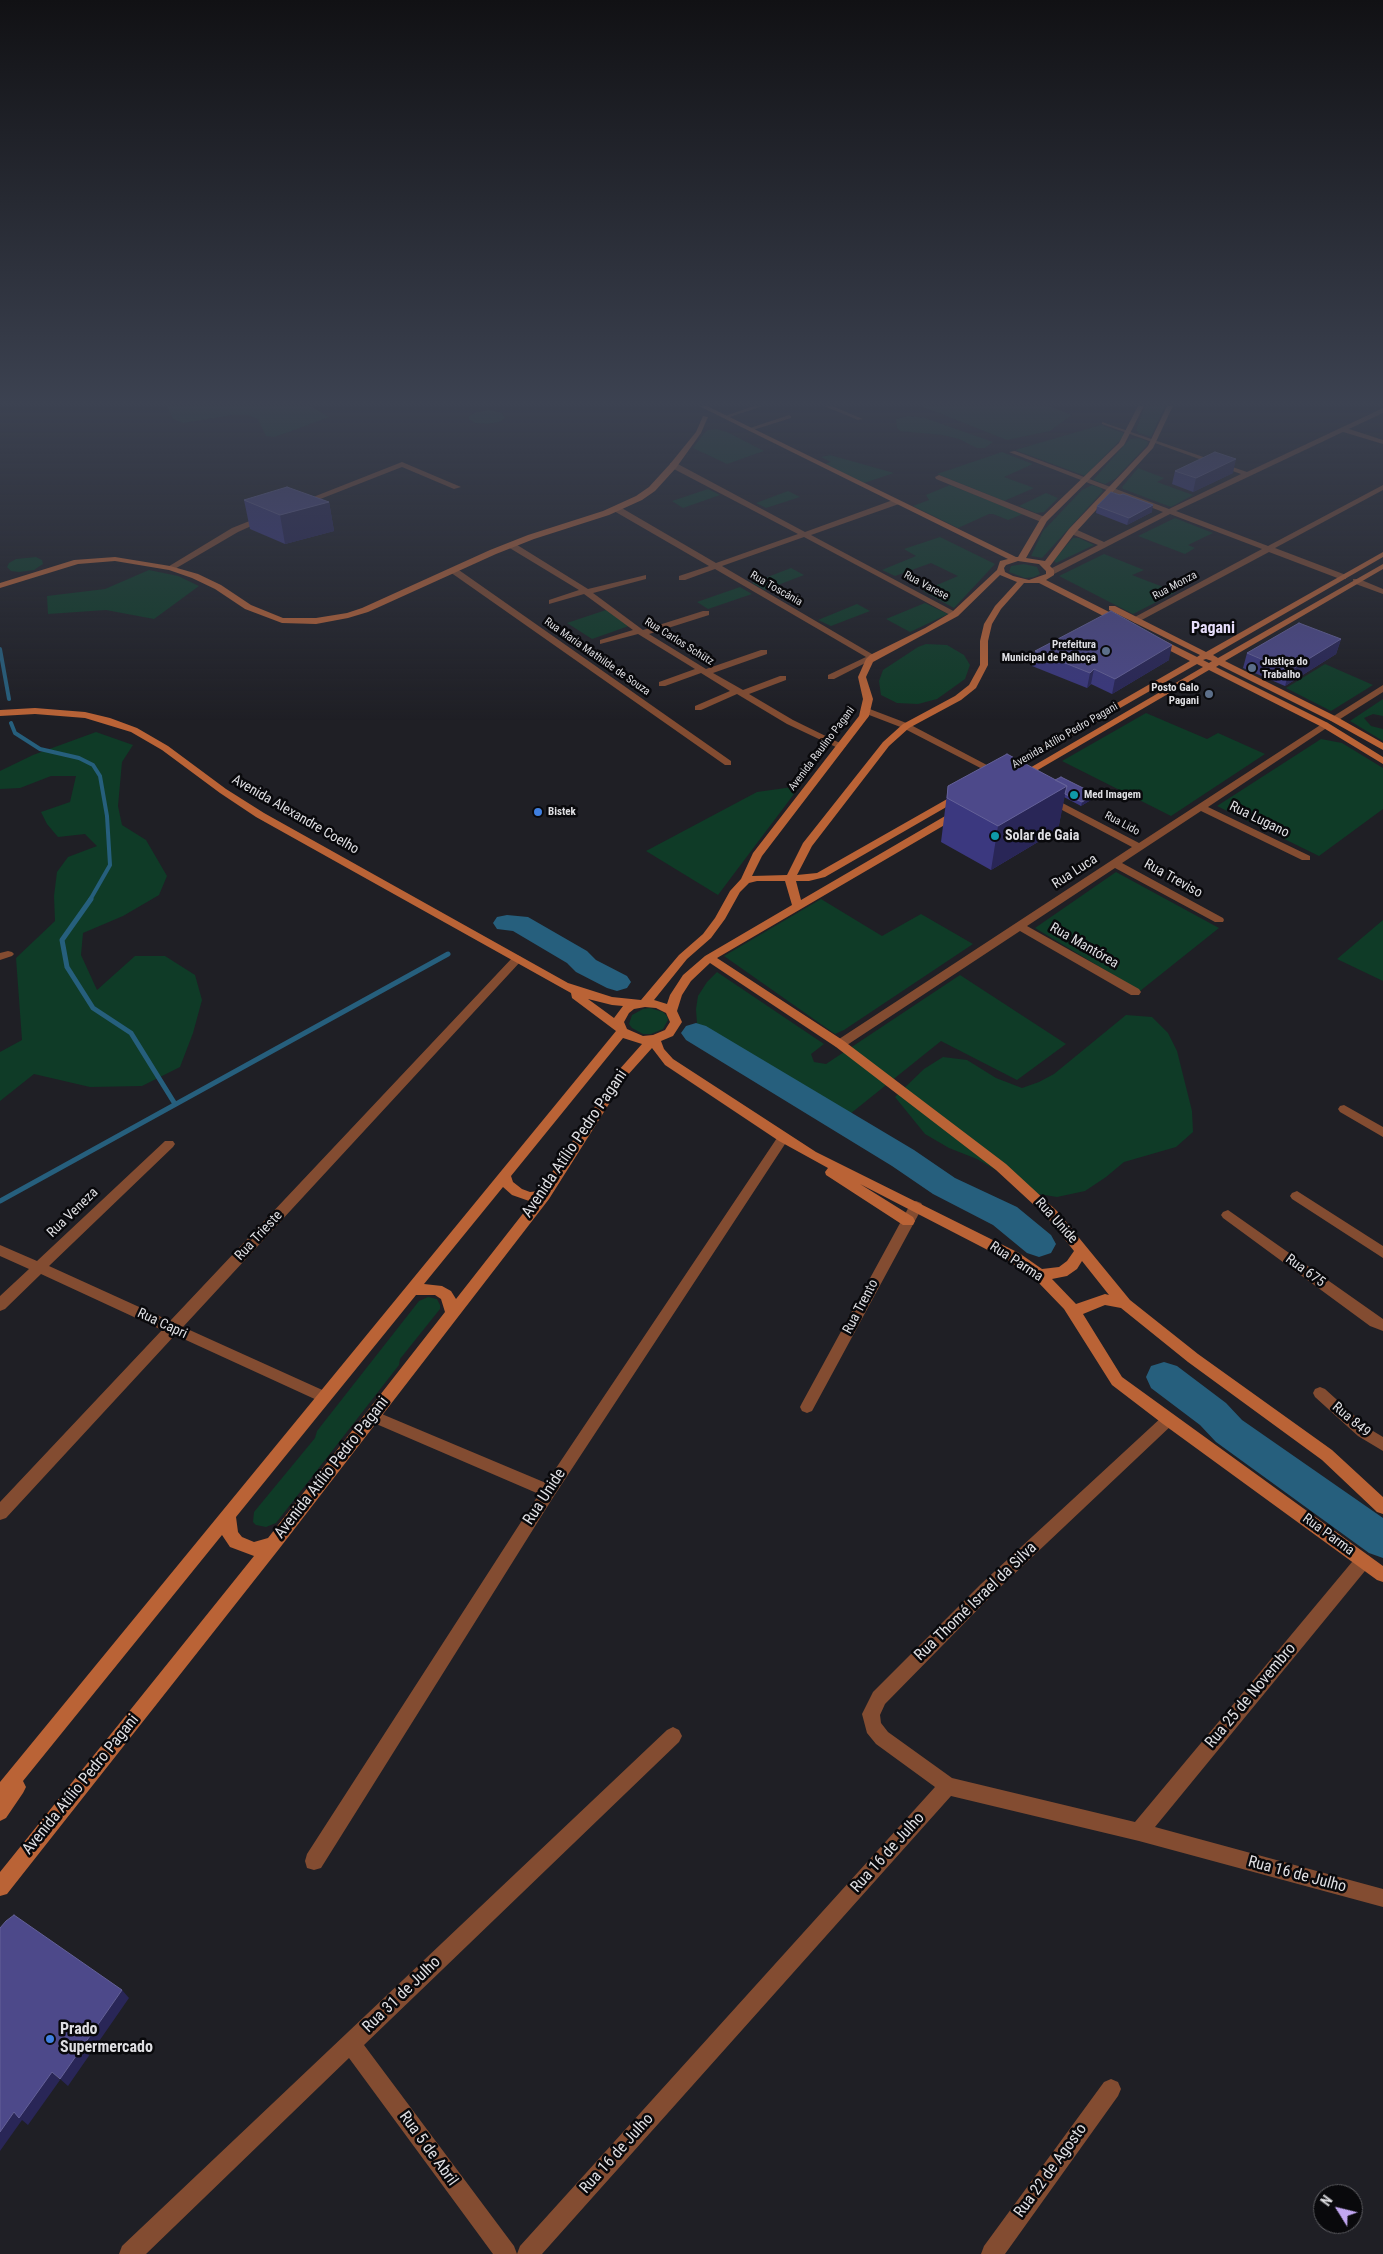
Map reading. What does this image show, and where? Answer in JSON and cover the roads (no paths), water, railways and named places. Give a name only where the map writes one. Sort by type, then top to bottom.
[{"type":"main road","points":[[0,586],[57,567],[98,559],[131,560],[170,568],[208,582],[258,613],[282,620],[299,622],[332,619],[357,612],[511,545],[611,511]]},
{"type":"main road","points":[[906,511],[1017,559],[1036,560],[1046,565]]},
{"type":"main road","points":[[873,656],[928,630],[955,614],[1001,567],[1017,559],[1044,520],[1053,511]]},
{"type":"main road","points":[[1046,576],[1046,565],[1072,531],[1091,511]]},
{"type":"main road","name":"Avenida Atílio Pedro Pagani","points":[[995,776],[1383,554]]},
{"type":"main road","points":[[994,559],[1010,578],[1022,581],[1046,576],[1219,661],[1330,722],[1383,761]]},
{"type":"main road","name":"Avenida Atílio Pedro Pagani","points":[[1017,783],[1219,661],[1383,566]]},
{"type":"main road","points":[[1046,576],[1209,667],[1383,747]]},
{"type":"main road","points":[[798,905],[790,879],[807,845],[879,752],[906,726],[958,698],[972,686],[984,665],[984,641],[988,624],[998,608],[1022,581]]},
{"type":"main road","name":"Avenida Raulino Pagani","points":[[746,880],[757,855],[867,711],[868,699],[862,677],[866,666],[873,656]]},
{"type":"main road","name":"Avenida Alexandre Coelho","points":[[0,713],[35,711],[85,715],[107,720],[134,730],[165,748],[223,791],[260,815],[564,986],[621,1029]]},
{"type":"main road","points":[[642,1003],[659,1004],[671,1011],[676,1022],[672,1030],[664,1036],[653,1040],[634,1038],[621,1029],[620,1016],[624,1011],[642,1003],[677,962],[707,936],[720,920],[735,891],[746,880],[757,878],[790,879],[821,875],[965,793]]},
{"type":"main road","points":[[671,1011],[676,995],[687,978],[709,958],[962,810]]},
{"type":"main road","name":"Rua Unide","points":[[709,958],[840,1044],[1001,1167],[1052,1214],[1125,1304],[1193,1358],[1327,1455],[1383,1507]]},
{"type":"main road","name":"Avenida Alexandre Coelho","points":[[564,986],[612,1001],[642,1003]]},
{"type":"main road","name":"Avenida Atílio Pedro Pagani","points":[[0,1796],[621,1029]]},
{"type":"main road","name":"Avenida Atílio Pedro Pagani","points":[[0,1887],[273,1544],[544,1196],[622,1074],[653,1040]]},
{"type":"main road","name":"Rua Parma","points":[[653,1040],[658,1050],[670,1062],[812,1156],[916,1206],[1014,1257],[1040,1275],[1076,1315],[1117,1381],[1383,1576]]},
{"type":"main road","points":[[812,1156],[836,1175],[908,1221]]},
{"type":"main road","points":[[504,1175],[508,1185],[517,1192],[529,1197],[544,1196]]},
{"type":"main road","points":[[1040,1275],[1062,1272],[1072,1265],[1082,1251]]},
{"type":"main road","points":[[412,1289],[437,1290],[446,1295],[451,1303],[452,1312]]},
{"type":"main road","points":[[1076,1315],[1077,1311],[1083,1306],[1105,1299],[1125,1304]]},
{"type":"main road","points":[[228,1515],[230,1534],[236,1542],[254,1549],[273,1544]]},
{"type":"main road","points":[[0,1812],[20,1782],[26,1764]]},
{"type":"street","name":"Rua Toscânia","points":[[621,511],[873,656]]},
{"type":"street","name":"Rua Varese","points":[[761,511],[955,614]]},
{"type":"street","points":[[682,578],[870,511]]},
{"type":"street","points":[[1023,511],[1044,520]]},
{"type":"street","name":"Rua Monza","points":[[1136,620],[1337,511]]},
{"type":"street","points":[[1046,576],[1170,512],[1343,576]]},
{"type":"street","points":[[170,568],[235,530],[270,516]]},
{"type":"street","points":[[1072,531],[1106,545]]},
{"type":"street","name":"Rua Carlos Schütz","points":[[511,545],[587,592],[640,632],[704,671],[794,724],[841,746]]},
{"type":"street","name":"Rua Maria Mathilde de Souza","points":[[453,570],[728,763]]},
{"type":"street","points":[[552,602],[643,576]]},
{"type":"street","points":[[1356,582],[1383,592]]},
{"type":"street","points":[[603,642],[706,613]]},
{"type":"street","points":[[662,684],[764,652]]},
{"type":"street","points":[[831,677],[873,656]]},
{"type":"street","points":[[698,708],[783,678]]},
{"type":"street","name":"Rua Luca","points":[[840,1044],[1383,688]]},
{"type":"street","points":[[867,711],[906,726],[995,776]]},
{"type":"street","name":"Rua Lido","points":[[1037,793],[1139,847]]},
{"type":"street","name":"Rua Lugano","points":[[1201,807],[1306,858]]},
{"type":"street","name":"Rua Treviso","points":[[1114,863],[1219,920]]},
{"type":"street","name":"Rua Mantórea","points":[[1019,926],[1135,992]]},
{"type":"street","name":"Rua Trieste","points":[[0,1513],[517,959]]},
{"type":"street","points":[[1344,1109],[1383,1132]]},
{"type":"street","name":"Rua Unide","points":[[314,1861],[548,1491],[783,1138]]},
{"type":"street","name":"Rua Veneza","points":[[0,1305],[169,1144]]},
{"type":"street","points":[[1297,1196],[1383,1254]]},
{"type":"street","name":"Rua Trento","points":[[807,1407],[916,1206]]},
{"type":"street","name":"Rua 675","points":[[1228,1215],[1375,1322],[1383,1325]]},
{"type":"street","name":"Rua Capri","points":[[0,1250],[324,1397]]},
{"type":"street","name":"Rua 849","points":[[1320,1393],[1364,1432],[1383,1445]]},
{"type":"street","points":[[372,1416],[548,1491]]},
{"type":"street","name":"Rua Thomé Israel da Silva","points":[[948,1786],[882,1738],[873,1727],[871,1714],[879,1698],[987,1589],[1168,1420]]},
{"type":"street","name":"Rua 25 de Novembro","points":[[1139,1832],[1363,1560]]},
{"type":"street","name":"Rua 31 de Julho","points":[[130,2254],[673,1736]]},
{"type":"street","name":"Rua 16 de Julho","points":[[528,2254],[948,1786],[1139,1832],[1383,1898]]},
{"type":"street","name":"Rua 5 de Abril","points":[[350,2044],[506,2254]]},
{"type":"street","name":"Rua 22 de Agosto","points":[[992,2254],[1111,2089]]},
{"type":"waterway","points":[[0,649],[9,699]]},
{"type":"waterway","points":[[11,723],[15,733],[40,749],[79,758],[93,765],[100,776],[107,816],[110,865],[90,900]]},
{"type":"waterway","points":[[91,899],[62,940],[67,967],[93,1008],[131,1033],[175,1104]]},
{"type":"waterway","points":[[507,923],[518,923],[577,957],[586,966],[617,982]]},
{"type":"waterway","points":[[0,1201],[448,954]]},
{"type":"waterway","points":[[696,1033],[903,1158],[912,1166],[944,1186],[1005,1216],[1039,1244]]},
{"type":"waterway","points":[[1164,1377],[1213,1414],[1229,1431],[1383,1540]]},
{"type":"place","name":"Prefeitura Municipal de Palhoça","points":[[1106,651]]},
{"type":"place","name":"Justiça do Trabalho","points":[[1252,668]]},
{"type":"place","name":"Posto Galo Pagani","points":[[1209,694]]},
{"type":"place","name":"Med Imagem","points":[[1074,795]]},
{"type":"place","name":"Bistek","points":[[538,812]]},
{"type":"place","name":"Solar de Gaia","points":[[995,836]]},
{"type":"place","name":"Prado Supermercado","points":[[50,2039]]},
{"type":"district","name":"Pagani","points":[[1213,629]]}]
